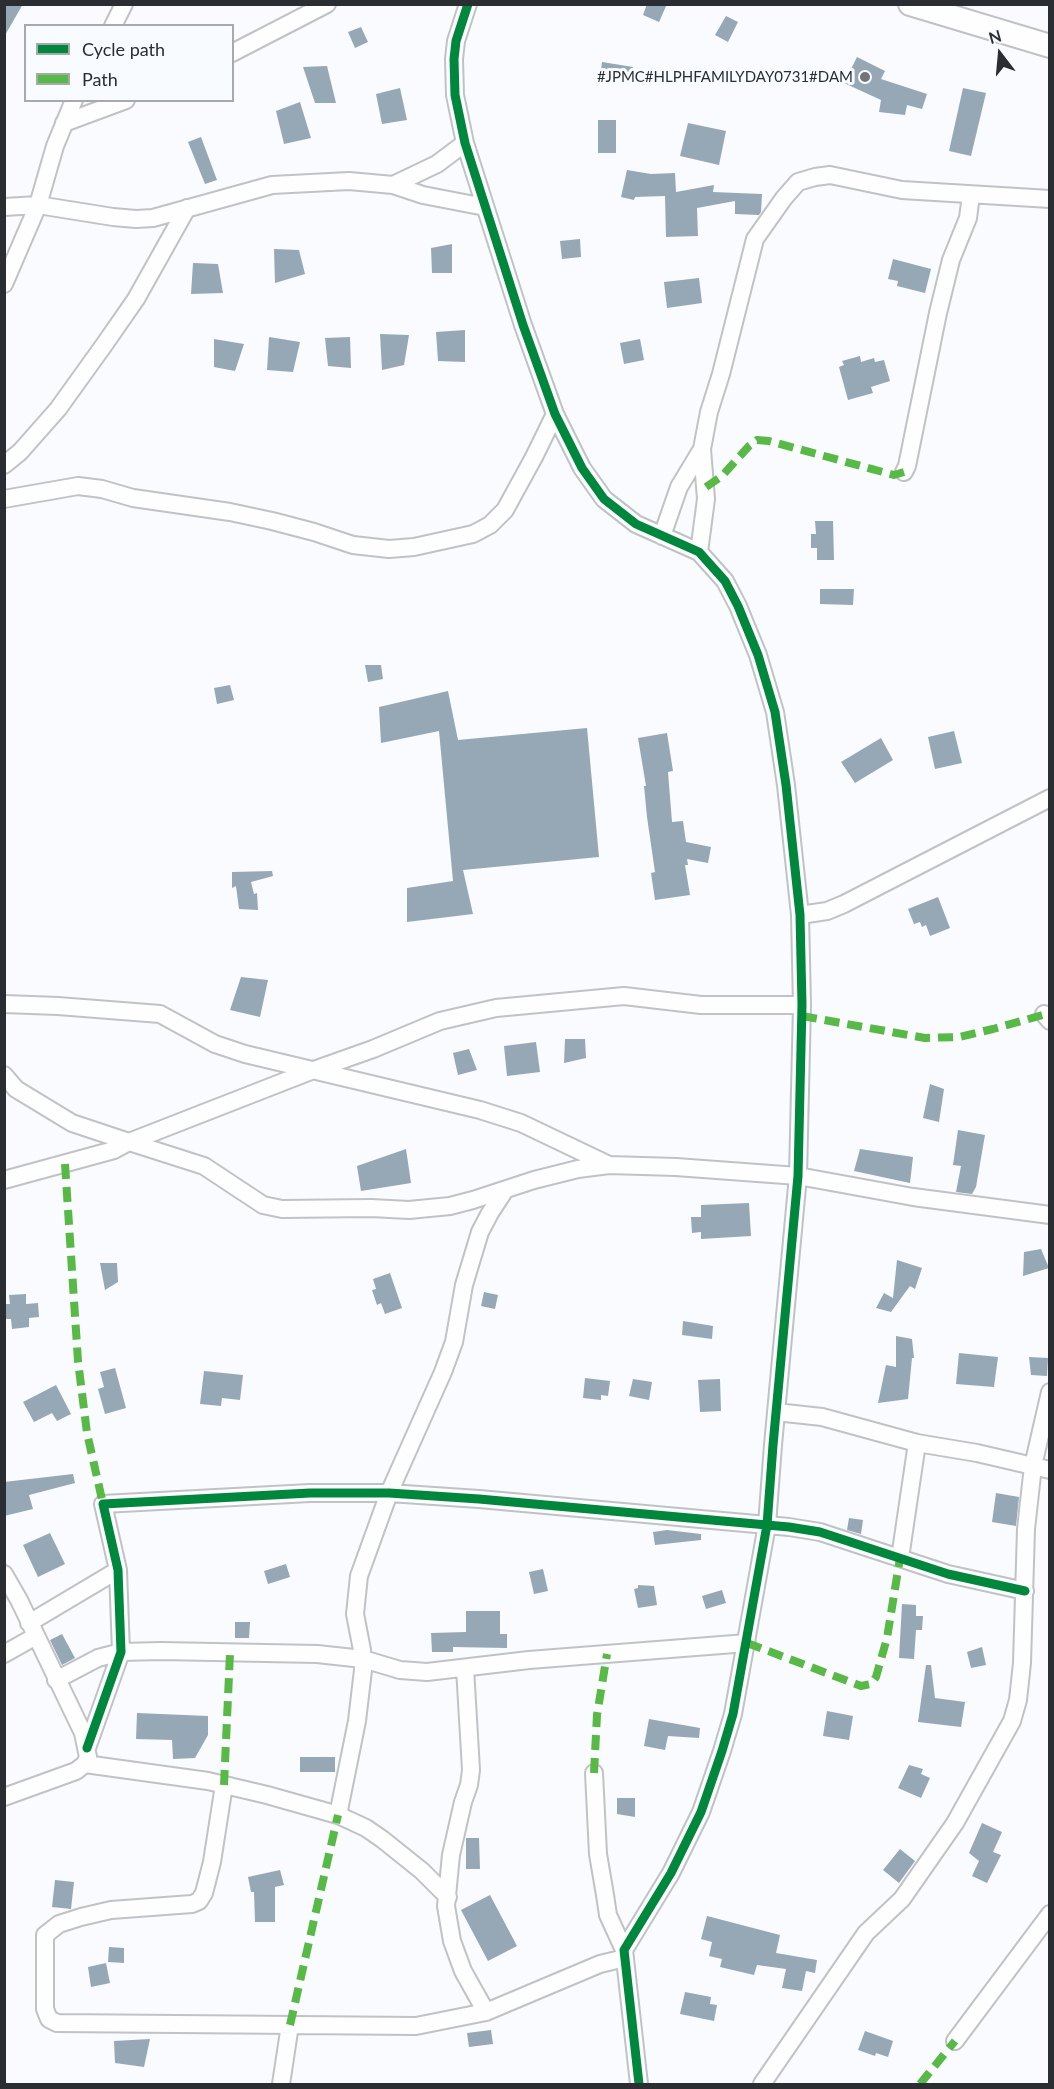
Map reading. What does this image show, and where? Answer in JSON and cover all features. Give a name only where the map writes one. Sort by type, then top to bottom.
[{"type":"street","points":[[113,24],[124,4]]},
{"type":"street","points":[[234,52],[327,4]]},
{"type":"street","points":[[224,1785],[212,1862],[204,1893],[199,1901],[192,1904],[111,1910],[59,1924],[45,1935],[45,2009],[49,2019],[57,2023],[416,2026],[486,2012],[624,1954],[671,1873],[701,1812],[722,1751],[733,1714],[767,1525],[798,1176],[802,1005],[800,915],[786,785],[775,712],[758,655],[725,581],[699,552],[636,525],[604,499],[582,468],[555,414],[523,325],[465,143],[455,94],[454,59],[456,41],[468,4]]},
{"type":"street","points":[[910,4],[1050,46]]},
{"type":"street","points":[[4,284],[38,205],[55,146],[73,102]]},
{"type":"street","points":[[64,123],[121,102]]},
{"type":"street","points":[[393,185],[437,164],[465,143]]},
{"type":"street","points":[[699,552],[706,499],[702,449],[709,412],[721,374],[755,239],[798,182],[830,176],[902,190],[1050,199]]},
{"type":"street","points":[[4,207],[38,205],[136,219],[153,218],[272,185],[349,181],[393,185],[423,195],[485,207]]},
{"type":"street","points":[[904,472],[938,313],[951,260],[968,218],[971,195]]},
{"type":"street","points":[[4,465],[20,452],[57,410],[136,299],[188,208]]},
{"type":"street","points":[[4,499],[78,486],[102,489],[144,500],[230,512],[272,521],[352,545],[389,549],[414,547],[473,534],[490,525],[505,510],[555,414]]},
{"type":"street","points":[[662,536],[679,487],[702,449]]},
{"type":"street","points":[[800,915],[844,904],[1050,798]]},
{"type":"street","points":[[4,1180],[114,1150],[129,1142],[310,1071],[373,1049],[440,1021],[496,1008],[624,996],[701,1005],[802,1005]]},
{"type":"street","points":[[4,1004],[160,1014],[215,1044],[310,1071],[480,1110],[511,1120],[609,1165]]},
{"type":"street","points":[[4,1075],[16,1089],[72,1123],[204,1166],[263,1205],[282,1209],[409,1210],[450,1206],[534,1180],[578,1169],[609,1165],[676,1167],[798,1176],[913,1197],[1050,1215]]},
{"type":"street","points":[[338,1815],[357,1720],[363,1659],[355,1614],[359,1576],[389,1493],[454,1342],[464,1285],[480,1232],[506,1190]]},
{"type":"street","points":[[762,2085],[866,1933],[902,1899],[948,1833],[1012,1721],[1018,1700],[1022,1663],[1026,1529],[1033,1466],[1050,1392]]},
{"type":"street","points":[[776,1412],[822,1417],[917,1443],[1050,1470]]},
{"type":"street","points":[[900,1558],[917,1443]]},
{"type":"street","points":[[4,1797],[76,1771],[86,1756],[120,1652],[118,1570],[103,1504],[310,1493],[389,1493],[767,1525],[820,1532],[948,1574],[1025,1591]]},
{"type":"street","points":[[4,1654],[32,1629],[118,1570]]},
{"type":"street","points":[[4,1574],[83,1733],[86,1756]]},
{"type":"street","points":[[56,1680],[98,1658],[120,1652],[317,1654],[363,1659],[400,1670],[427,1672],[529,1660],[747,1642]]},
{"type":"street","points":[[465,1668],[471,1770],[451,1855],[446,1906],[452,1941],[463,1971],[486,2012]]},
{"type":"street","points":[[86,1756],[224,1785],[338,1815],[366,1828],[382,1839],[422,1871],[448,1897]]},
{"type":"street","points":[[594,1773],[598,1854],[608,1915],[624,1954],[639,2085]]},
{"type":"street","points":[[955,2041],[1050,1914]]},
{"type":"street","points":[[281,2085],[291,2025]]},
{"type":"building","points":[[4,4],[23,4],[4,37]]},
{"type":"building","points":[[647,4],[667,4],[659,22],[643,15]]},
{"type":"building","points":[[726,16],[738,22],[728,42],[715,35]]},
{"type":"building","points":[[361,27],[368,42],[355,48],[348,32]]},
{"type":"building","points":[[857,57],[885,71],[881,79],[927,94],[922,109],[907,105],[905,115],[879,112],[881,100],[844,83]]},
{"type":"building","points":[[602,62],[633,67],[631,82],[600,77]]},
{"type":"building","points":[[327,66],[336,103],[315,103],[303,67]]},
{"type":"building","points":[[400,88],[407,120],[382,124],[376,94]]},
{"type":"building","points":[[963,88],[986,93],[971,156],[949,151]]},
{"type":"building","points":[[300,102],[311,138],[284,144],[276,111]]},
{"type":"building","name":"#JPMC#HLPHFAMILYDAY0731#DAM","points":[[598,120],[616,120],[616,153],[598,153]]},
{"type":"building","points":[[688,123],[726,131],[719,165],[680,156]]},
{"type":"building","points":[[201,137],[217,180],[205,184],[188,142]]},
{"type":"building","points":[[627,170],[651,174],[675,173],[676,192],[714,185],[713,192],[762,194],[761,212],[759,215],[735,214],[735,201],[697,208],[698,236],[666,237],[665,196],[635,197],[634,200],[621,197]]},
{"type":"building","points":[[580,239],[581,257],[562,259],[560,241]]},
{"type":"building","points":[[452,244],[452,273],[432,273],[431,248]]},
{"type":"building","points":[[274,249],[299,250],[305,274],[275,283]]},
{"type":"building","points":[[893,259],[931,269],[925,293],[897,286],[898,281],[888,279]]},
{"type":"building","points":[[193,263],[218,264],[223,293],[191,294]]},
{"type":"building","points":[[699,278],[702,303],[667,308],[664,282]]},
{"type":"building","points":[[465,330],[465,362],[438,361],[436,332]]},
{"type":"building","points":[[380,334],[409,335],[404,365],[382,370]]},
{"type":"building","points":[[269,337],[300,342],[293,372],[267,370]]},
{"type":"building","points":[[350,337],[351,368],[328,366],[325,338]]},
{"type":"building","points":[[214,339],[244,344],[235,371],[214,367]]},
{"type":"building","points":[[640,339],[644,360],[624,364],[620,343]]},
{"type":"building","points":[[860,356],[861,362],[874,358],[875,362],[884,360],[890,381],[871,387],[873,393],[848,400],[839,367],[844,365],[842,361]]},
{"type":"building","points":[[815,521],[833,521],[834,560],[817,560],[817,548],[811,548],[811,534],[816,534]]},
{"type":"building","points":[[820,589],[854,589],[853,605],[820,604]]},
{"type":"building","points":[[365,665],[381,665],[383,679],[368,682]]},
{"type":"building","points":[[230,685],[234,700],[217,704],[214,688]]},
{"type":"building","points":[[448,691],[458,740],[587,728],[599,857],[463,870],[473,914],[407,922],[407,888],[453,881],[439,731],[381,743],[379,707]]},
{"type":"building","points":[[954,731],[962,763],[935,769],[928,737]]},
{"type":"building","points":[[667,733],[673,771],[668,772],[672,822],[683,821],[686,842],[711,847],[708,863],[687,859],[688,865],[685,865],[690,895],[655,900],[651,873],[655,872],[647,817],[644,786],[646,786],[638,738]]},
{"type":"building","points":[[881,738],[893,760],[855,783],[841,762]]},
{"type":"building","points":[[272,871],[273,876],[251,882],[254,894],[257,893],[258,910],[239,909],[236,886],[232,888],[232,872]]},
{"type":"building","points":[[938,897],[950,928],[930,936],[926,925],[922,927],[920,922],[914,924],[908,909]]},
{"type":"building","points":[[241,977],[268,980],[260,1017],[230,1010]]},
{"type":"building","points":[[565,1039],[585,1039],[586,1058],[564,1063]]},
{"type":"building","points":[[536,1042],[540,1072],[507,1076],[504,1046]]},
{"type":"building","points":[[469,1049],[477,1070],[458,1075],[453,1053]]},
{"type":"building","points":[[930,1084],[944,1089],[939,1122],[923,1118]]},
{"type":"building","points":[[958,1130],[985,1135],[976,1187],[972,1194],[956,1192],[961,1166],[953,1165]]},
{"type":"building","points":[[406,1149],[411,1183],[361,1191],[357,1166]]},
{"type":"building","points":[[860,1149],[913,1157],[910,1183],[854,1171]]},
{"type":"building","points":[[749,1203],[751,1236],[701,1239],[701,1232],[692,1233],[691,1217],[701,1217],[701,1205]]},
{"type":"building","points":[[1041,1249],[1049,1268],[1023,1276],[1024,1252]]},
{"type":"building","points":[[897,1260],[922,1268],[915,1289],[910,1286],[891,1312],[876,1308],[884,1293],[893,1298]]},
{"type":"building","points":[[100,1263],[117,1263],[118,1282],[105,1290]]},
{"type":"building","points":[[390,1273],[402,1308],[385,1314],[381,1303],[377,1305],[372,1290],[376,1289],[373,1279]]},
{"type":"building","points":[[484,1292],[498,1295],[495,1309],[481,1306]]},
{"type":"building","points":[[26,1294],[26,1304],[38,1303],[39,1317],[29,1318],[29,1327],[12,1329],[11,1319],[4,1319],[4,1304],[10,1304],[9,1295]]},
{"type":"building","points":[[683,1321],[713,1326],[712,1339],[682,1335]]},
{"type":"building","points":[[896,1336],[912,1339],[914,1358],[912,1358],[908,1399],[878,1403],[886,1365],[896,1367]]},
{"type":"building","points":[[959,1353],[998,1357],[994,1387],[956,1384]]},
{"type":"building","points":[[1029,1357],[1048,1358],[1047,1376],[1031,1375]]},
{"type":"building","points":[[115,1368],[126,1408],[105,1414],[98,1389],[104,1387],[100,1372]]},
{"type":"building","points":[[204,1371],[243,1375],[240,1400],[222,1398],[221,1406],[200,1404]]},
{"type":"building","points":[[585,1378],[610,1381],[608,1396],[601,1395],[601,1400],[583,1398]]},
{"type":"building","points":[[633,1379],[652,1382],[649,1400],[629,1396]]},
{"type":"building","points":[[720,1379],[721,1411],[700,1412],[698,1380]]},
{"type":"building","points":[[56,1385],[71,1414],[57,1421],[52,1413],[34,1422],[23,1402]]},
{"type":"building","points":[[73,1474],[75,1483],[29,1495],[33,1509],[4,1516],[4,1482]]},
{"type":"building","points":[[996,1493],[1019,1497],[1016,1526],[992,1522]]},
{"type":"building","points":[[849,1518],[863,1520],[861,1534],[847,1530]]},
{"type":"building","points":[[667,1530],[701,1534],[701,1540],[655,1545],[653,1532]]},
{"type":"building","points":[[50,1533],[65,1564],[38,1577],[23,1545]]},
{"type":"building","points":[[286,1564],[290,1577],[268,1584],[264,1571]]},
{"type":"building","points":[[543,1569],[548,1591],[534,1594],[529,1572]]},
{"type":"building","points":[[638,1585],[654,1586],[657,1605],[638,1608],[634,1589],[638,1588]]},
{"type":"building","points":[[722,1590],[726,1603],[706,1609],[702,1596]]},
{"type":"building","points":[[902,1604],[916,1605],[916,1616],[923,1616],[922,1630],[916,1630],[914,1659],[899,1658]]},
{"type":"building","points":[[466,1611],[500,1611],[500,1634],[507,1634],[507,1648],[453,1647],[453,1652],[432,1652],[431,1633],[466,1632]]},
{"type":"building","points":[[235,1622],[250,1622],[249,1638],[235,1638]]},
{"type":"building","points":[[62,1634],[75,1658],[62,1665],[50,1640]]},
{"type":"building","points":[[982,1647],[986,1665],[971,1668],[967,1652]]},
{"type":"building","points":[[926,1665],[931,1665],[935,1698],[965,1702],[961,1727],[918,1722]]},
{"type":"building","points":[[827,1711],[853,1716],[849,1740],[823,1736]]},
{"type":"building","points":[[137,1713],[208,1716],[208,1735],[195,1758],[173,1759],[172,1740],[136,1739]]},
{"type":"building","points":[[649,1719],[700,1728],[699,1738],[668,1736],[665,1750],[644,1746]]},
{"type":"building","points":[[300,1757],[335,1757],[335,1772],[300,1772]]},
{"type":"building","points":[[909,1765],[923,1769],[921,1774],[930,1778],[921,1798],[898,1788]]},
{"type":"building","points":[[617,1798],[635,1798],[635,1817],[617,1814]]},
{"type":"building","points":[[982,1823],[1002,1832],[993,1852],[1001,1855],[987,1883],[972,1876],[979,1861],[969,1853]]},
{"type":"building","points":[[466,1838],[479,1838],[480,1869],[466,1869]]},
{"type":"building","points":[[900,1849],[915,1861],[899,1883],[883,1870]]},
{"type":"building","points":[[280,1870],[284,1885],[275,1887],[275,1922],[255,1922],[254,1892],[251,1892],[248,1877]]},
{"type":"building","points":[[55,1880],[74,1882],[71,1909],[52,1907]]},
{"type":"building","points":[[490,1895],[517,1946],[488,1961],[461,1910]]},
{"type":"building","points":[[707,1916],[780,1935],[776,1953],[817,1960],[815,1973],[806,1971],[802,1991],[782,1988],[786,1969],[757,1965],[754,1975],[720,1967],[722,1959],[709,1956],[712,1942],[701,1939]]},
{"type":"building","points":[[109,1947],[124,1948],[124,1963],[108,1962]]},
{"type":"building","points":[[106,1963],[110,1983],[91,1987],[88,1967]]},
{"type":"building","points":[[685,1992],[711,1997],[710,2004],[717,2005],[714,2021],[680,2014]]},
{"type":"building","points":[[491,2030],[493,2044],[469,2047],[467,2033]]},
{"type":"building","points":[[865,2031],[893,2041],[888,2057],[876,2053],[875,2056],[858,2050]]},
{"type":"building","points":[[150,2039],[144,2067],[115,2063],[114,2041]]},
{"type":"marked path","points":[[706,487],[722,476],[757,440],[769,441],[894,475],[904,472]]},
{"type":"marked path","points":[[802,1016],[925,1038],[959,1037],[1050,1013]]},
{"type":"marked path","points":[[65,1164],[78,1361],[87,1433],[103,1504]]},
{"type":"marked path","points":[[747,1643],[861,1686],[871,1684],[876,1677],[887,1638],[900,1558]]},
{"type":"marked path","points":[[224,1785],[230,1653]]},
{"type":"marked path","points":[[594,1773],[597,1715],[607,1654]]},
{"type":"marked path","points":[[290,2025],[338,1815]]},
{"type":"marked path","points":[[920,2084],[955,2041]]},
{"type":"cycle path","points":[[468,4],[456,41],[454,59],[455,95],[465,143],[523,325],[555,414],[582,468],[604,499],[636,524],[699,552],[725,581],[738,606],[758,655],[775,712],[786,785],[800,915],[802,1005],[798,1176],[767,1525],[733,1714],[722,1751],[701,1812],[671,1873],[624,1950],[639,2084]]},
{"type":"cycle path","points":[[87,1748],[121,1652],[118,1570],[103,1504],[310,1493],[389,1493],[789,1527],[820,1532],[948,1574],[1025,1591]]},
{"type":"place","name":"#JPMC#HLPHFAMILYDAY0731#DAM","points":[[865,77]]}]
